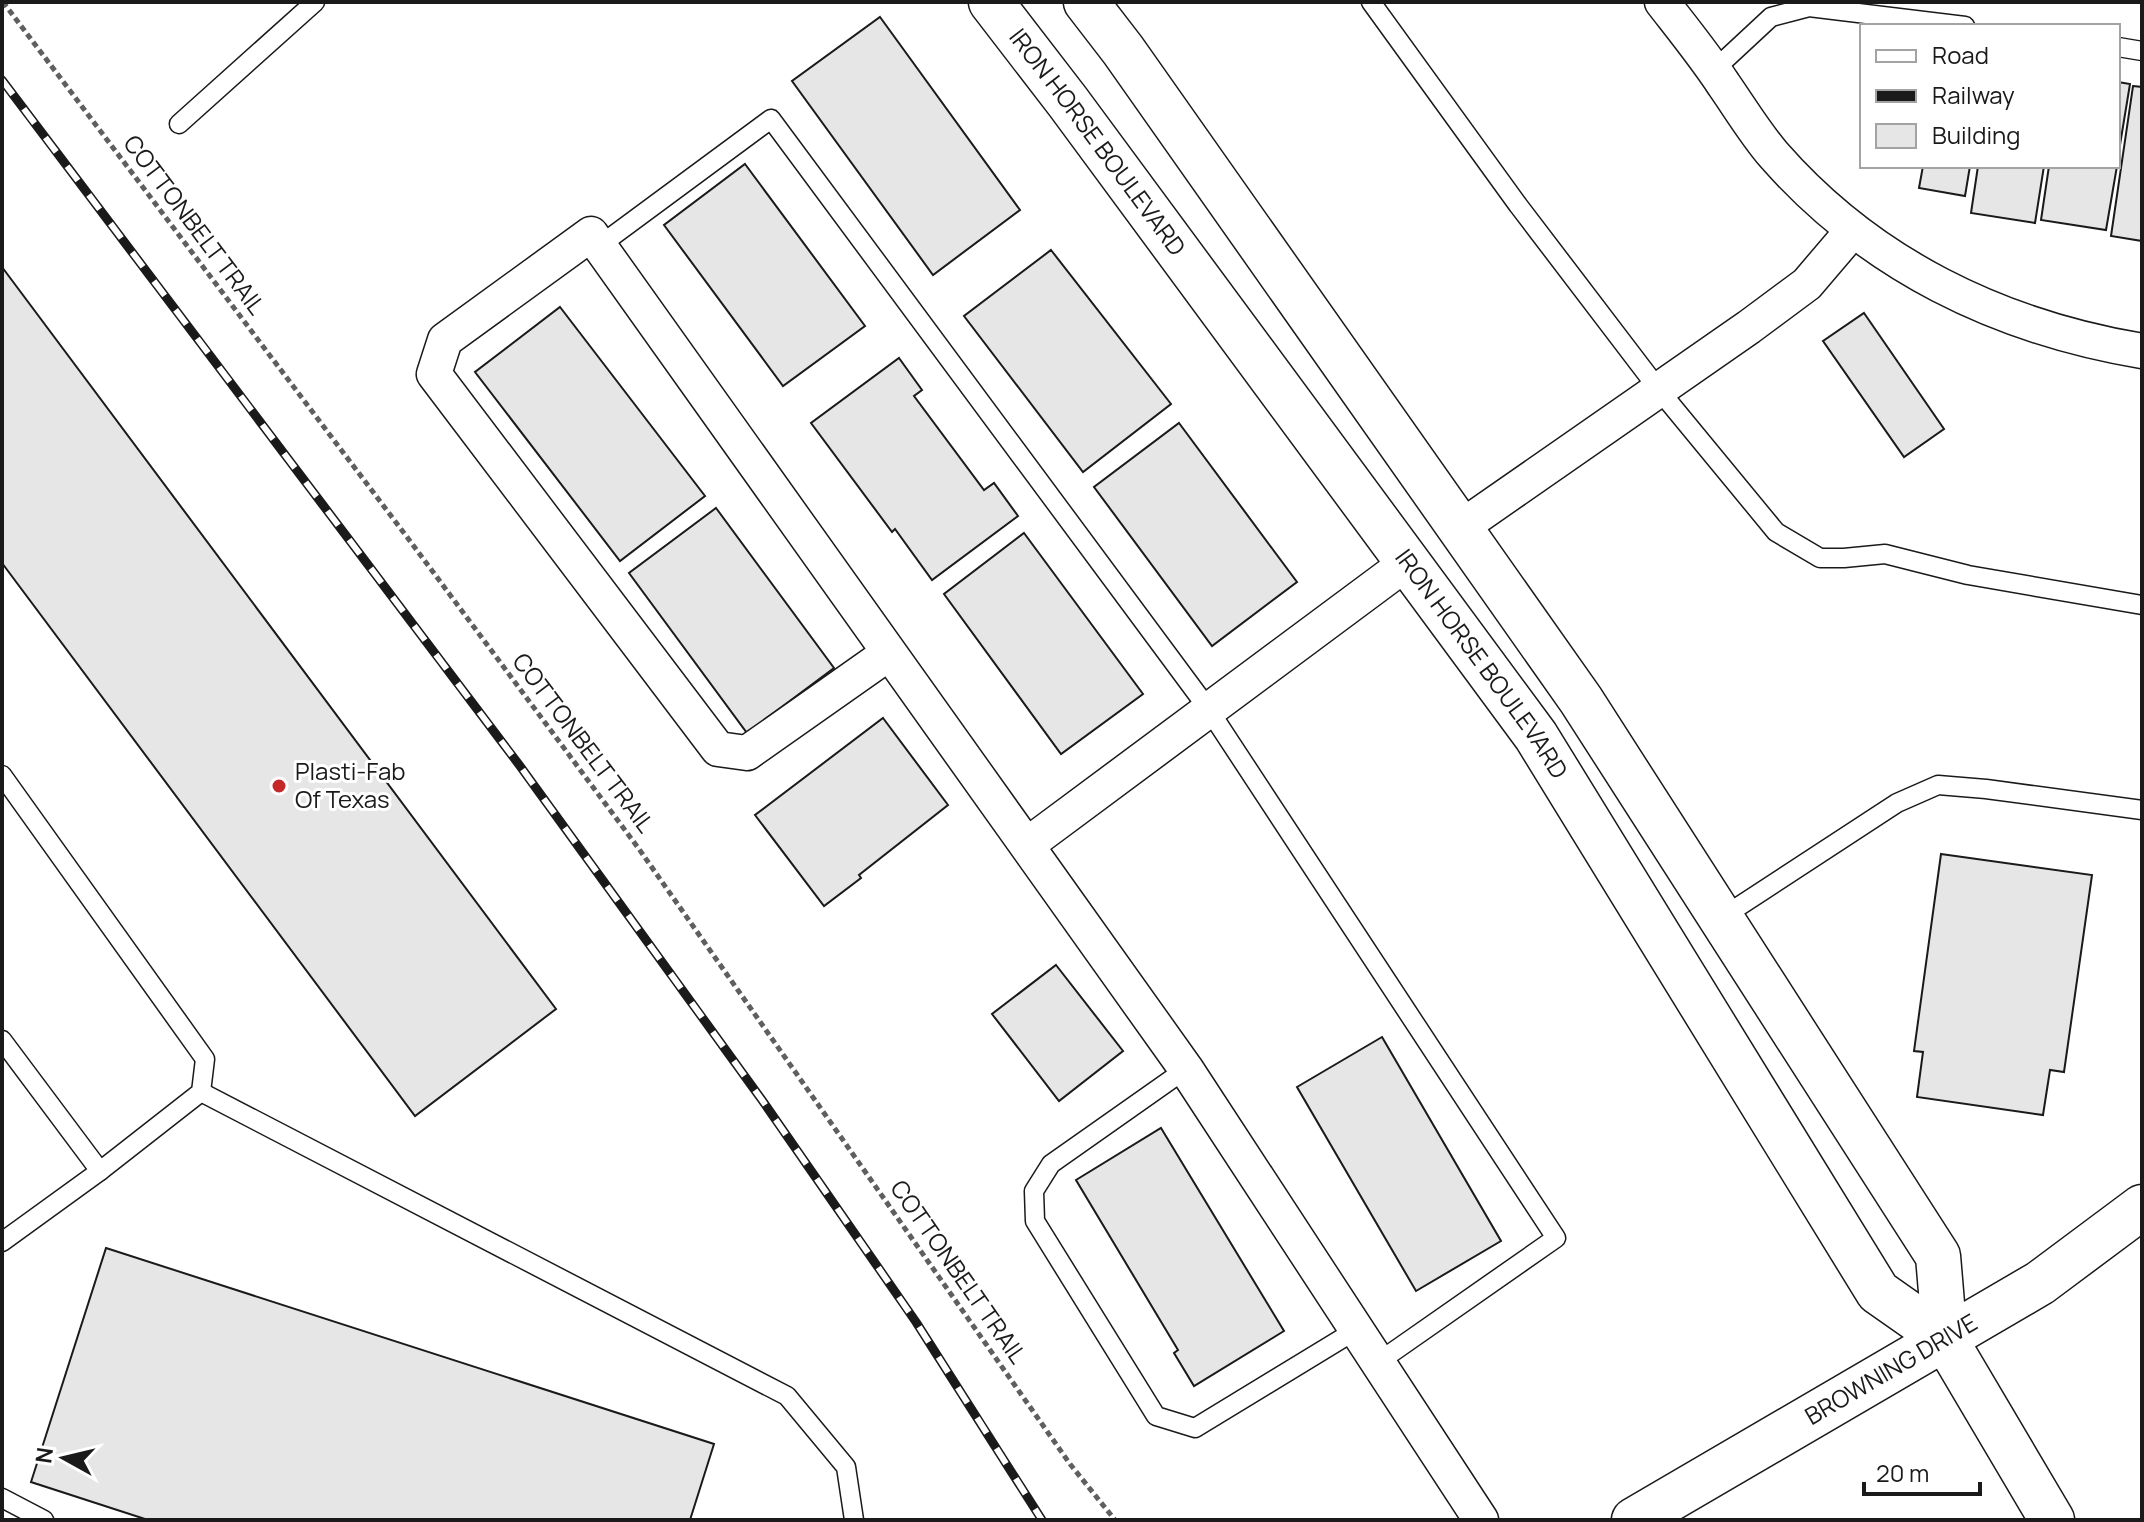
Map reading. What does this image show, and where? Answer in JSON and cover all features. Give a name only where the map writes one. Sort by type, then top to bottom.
[{"type":"street","name":"IRON HORSE BOULEVARD","points":[[991,2],[1536,736],[1878,1292],[1945,1339],[2052,1520]]},
{"type":"street","name":"IRON HORSE BOULEVARD","points":[[1086,2],[1123,50],[1581,700],[1938,1256],[1945,1339]]},
{"type":"street","points":[[1662,2],[1772,152],[1807,190],[1886,254],[1975,304],[2071,338],[2142,351]]},
{"type":"street","points":[[1027,845],[1408,562],[1807,284],[1853,230]]},
{"type":"street","points":[[889,653],[747,753],[718,749],[434,374],[445,340],[591,234],[1186,1069],[1481,1520]]},
{"type":"street","name":"BROWNING DRIVE","points":[[1634,1520],[2040,1283],[2142,1207]]},
{"type":"lane","points":[[179,124],[315,2]]},
{"type":"lane","points":[[1371,2],[1518,205],[1659,390],[1776,532],[1820,558],[1885,554],[1968,575],[2142,605]]},
{"type":"lane","points":[[1714,70],[1771,17],[1809,7],[1949,24]]},
{"type":"lane","points":[[2120,47],[2142,51]]},
{"type":"lane","points":[[599,246],[771,119],[1209,710],[1556,1238],[1377,1363]]},
{"type":"lane","points":[[2,775],[205,1059],[201,1092],[2,1242]]},
{"type":"lane","points":[[1721,918],[1897,803],[1938,785],[2142,810]]},
{"type":"lane","points":[[2,1040],[100,1171]]},
{"type":"lane","points":[[1186,1069],[1051,1164],[1034,1191],[1035,1221],[1156,1416],[1195,1428],[1356,1330]]},
{"type":"lane","points":[[201,1092],[787,1396],[846,1467],[854,1520]]},
{"type":"lane","points":[[2,1498],[44,1520]]},
{"type":"path","name":"COTTONBELT TRAIL","points":[[3,2],[398,524],[639,849],[1070,1464],[1115,1520]]},
{"type":"building","points":[[880,17],[1020,210],[933,275],[792,81]]},
{"type":"building","points":[[2120,82],[2130,84],[2120,145]]},
{"type":"building","points":[[2133,86],[2142,87],[2142,241],[2111,236]]},
{"type":"building","points":[[745,164],[865,326],[783,386],[664,225]]},
{"type":"building","points":[[1923,168],[1970,168],[1965,196],[1919,188]]},
{"type":"building","points":[[1978,168],[2044,168],[2035,223],[1971,213]]},
{"type":"building","points":[[2049,168],[2117,168],[2106,230],[2041,220]]},
{"type":"building","points":[[1051,250],[1171,404],[1083,472],[964,316]]},
{"type":"building","name":"Plasti-Fab Of Texas","points":[[2,267],[556,1009],[415,1116],[2,563]]},
{"type":"building","points":[[560,307],[705,496],[620,561],[475,372]]},
{"type":"building","points":[[1864,313],[1944,429],[1904,457],[1823,341]]},
{"type":"building","points":[[899,358],[922,390],[914,396],[984,490],[994,483],[1018,516],[932,580],[811,423]]},
{"type":"building","points":[[1179,423],[1297,582],[1212,646],[1094,487]]},
{"type":"building","points":[[716,508],[834,668],[747,733],[629,573]]},
{"type":"building","points":[[1024,533],[1143,694],[1061,754],[944,594]]},
{"type":"building","points":[[883,718],[948,805],[824,906],[755,815]]},
{"type":"building","points":[[1941,854],[2092,875],[2064,1072],[2050,1070],[2043,1115],[1917,1097],[1923,1052],[1914,1051]]},
{"type":"building","points":[[1056,965],[1123,1051],[1059,1101],[992,1014]]},
{"type":"building","points":[[1382,1037],[1501,1241],[1416,1291],[1297,1087]]},
{"type":"building","points":[[1161,1128],[1284,1331],[1194,1386],[1174,1353],[1178,1350],[1076,1180]]},
{"type":"building","points":[[106,1248],[714,1444],[690,1520],[148,1520],[31,1482]]},
{"type":"railway","points":[[2,80],[520,766],[762,1100],[916,1322],[1042,1520]]},
{"type":"place","name":"Plasti-Fab Of Texas","points":[[279,786]]}]
